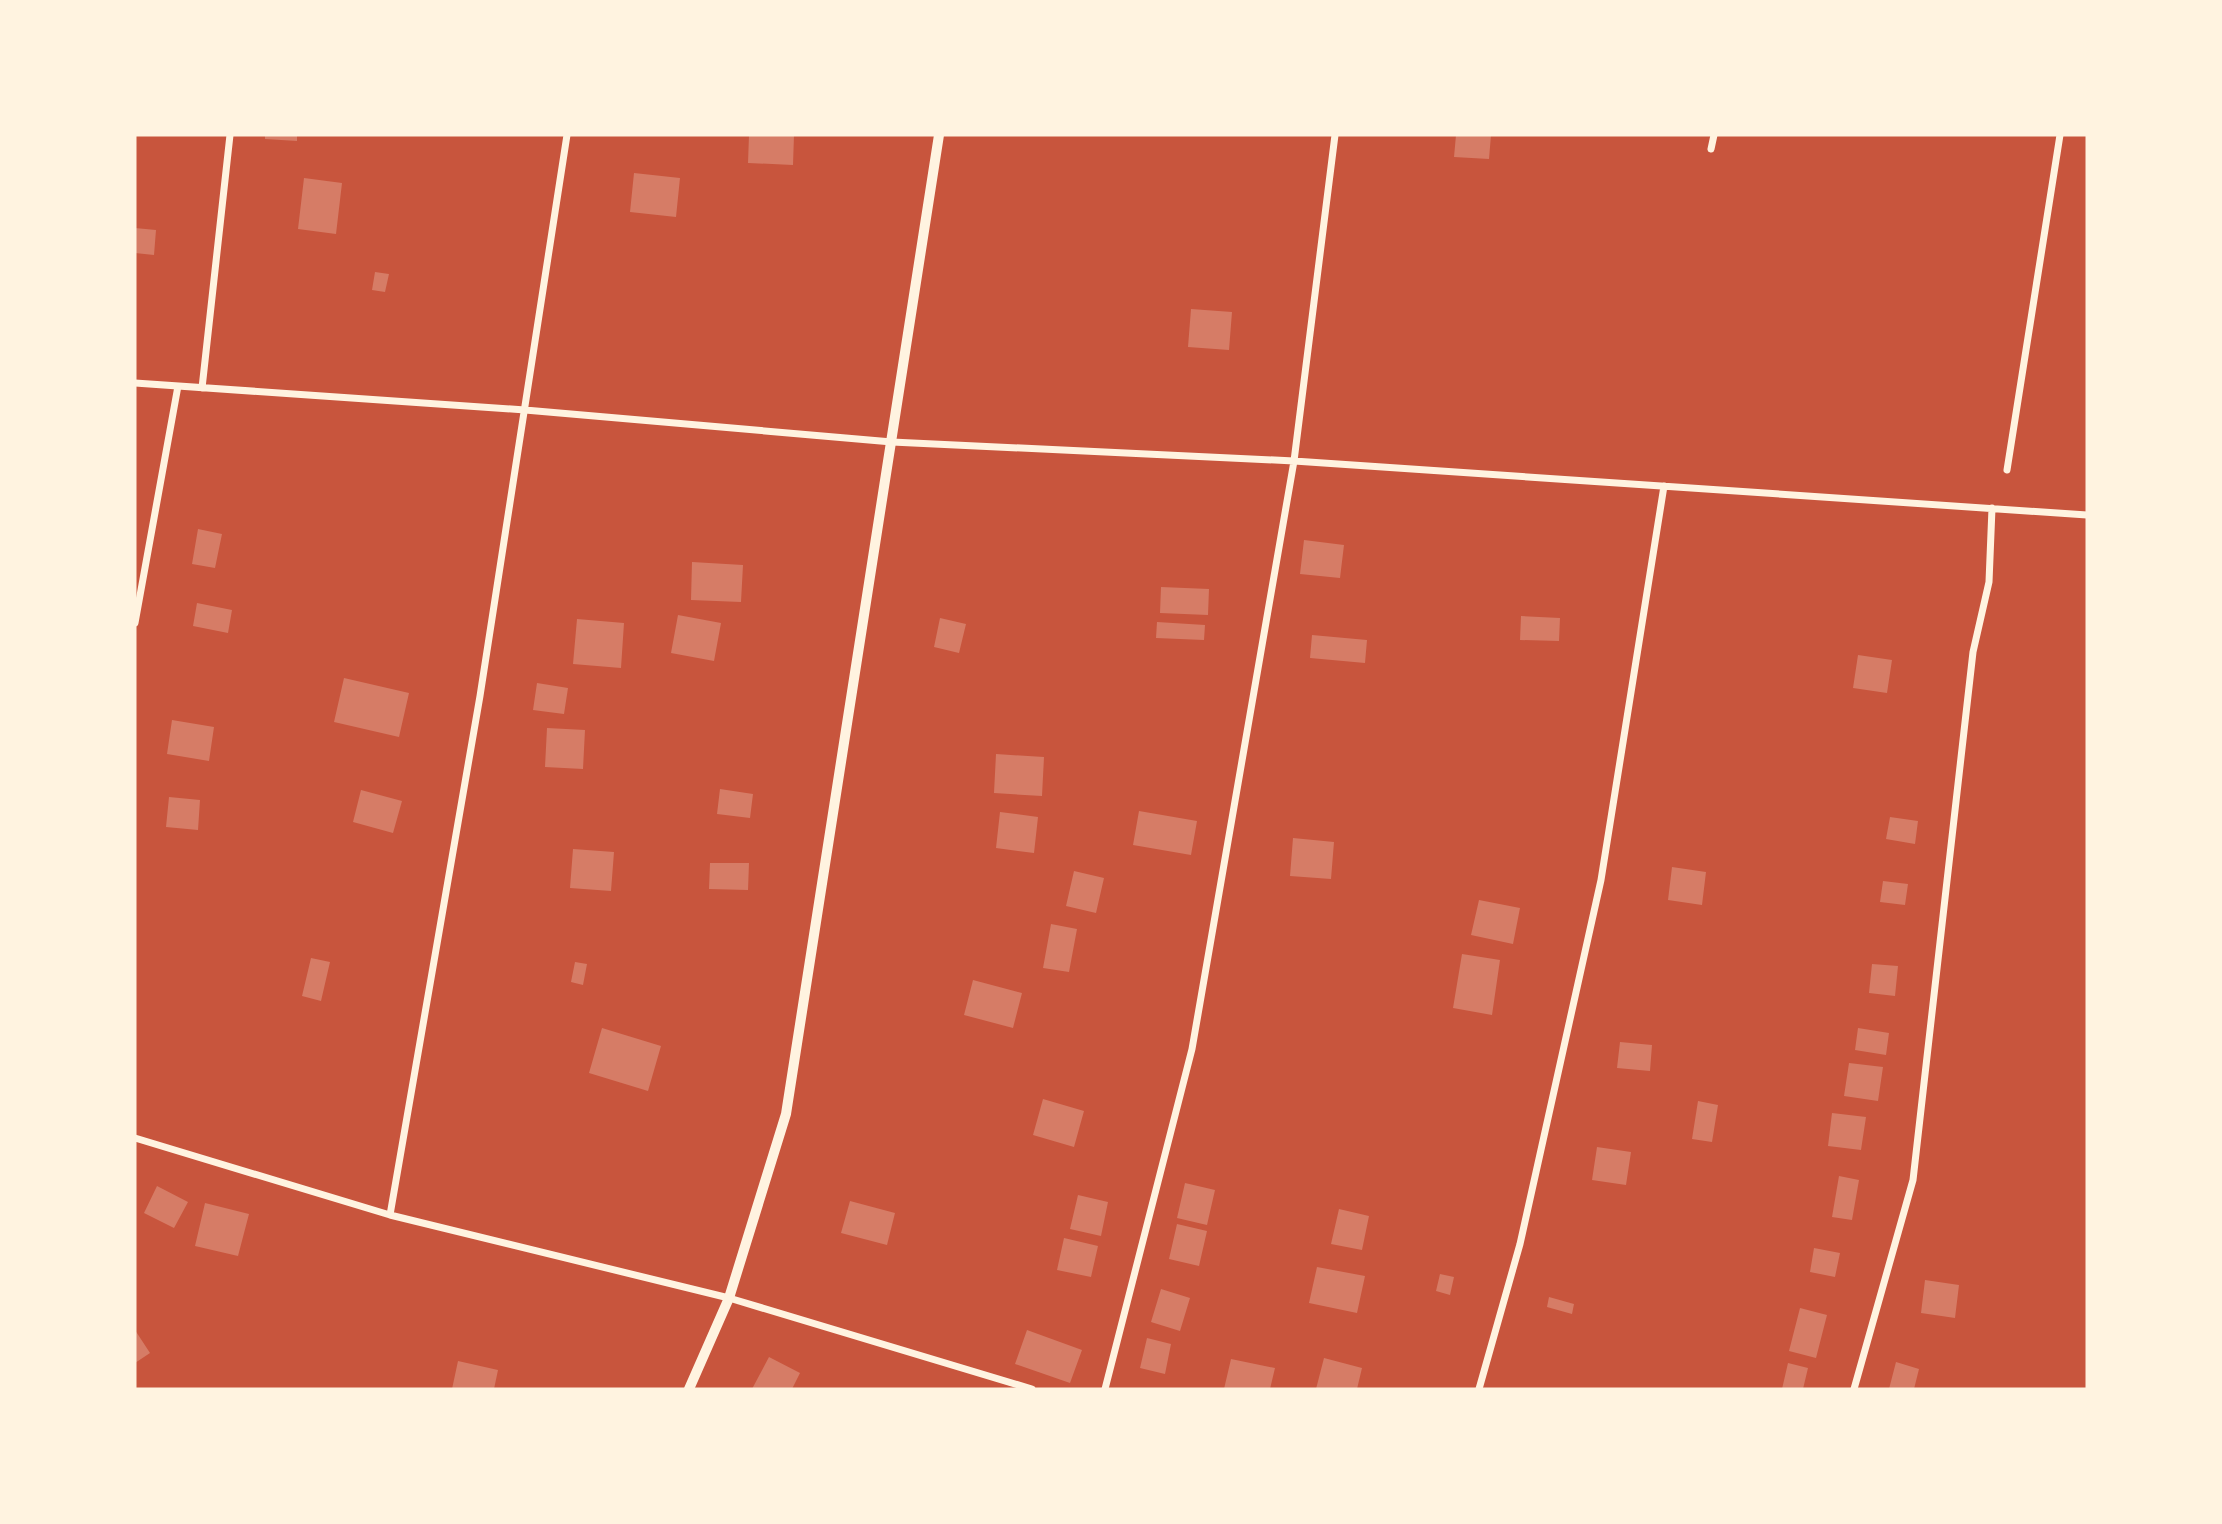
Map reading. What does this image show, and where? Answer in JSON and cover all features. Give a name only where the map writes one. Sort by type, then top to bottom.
[{"type":"street","points":[[202,388],[230,135]]},
{"type":"street","points":[[390,1215],[480,696],[567,135]]},
{"type":"street","points":[[690,1389],[729,1298],[786,1114],[939,135]]},
{"type":"street","points":[[1105,1389],[1192,1049],[1294,461],[1335,135]]},
{"type":"street","points":[[1712,149],[1714,135]]},
{"type":"street","points":[[2007,470],[2060,135]]},
{"type":"street","points":[[135,383],[525,410],[892,442],[1294,461],[2087,515]]},
{"type":"street","points":[[135,623],[178,386]]},
{"type":"street","points":[[1479,1389],[1520,1244],[1601,880],[1664,486]]},
{"type":"street","points":[[1854,1389],[1913,1180],[1973,652],[1989,582],[1992,508]]},
{"type":"street","points":[[135,1138],[390,1215],[729,1298],[1032,1389]]},
{"type":"building","points":[[265,135],[297,135],[297,141],[265,139]]},
{"type":"building","points":[[749,135],[794,135],[793,165],[748,163]]},
{"type":"building","points":[[1456,135],[1491,135],[1489,159],[1454,157]]},
{"type":"building","points":[[634,173],[680,178],[676,217],[630,212]]},
{"type":"building","points":[[304,178],[342,183],[336,234],[298,229]]},
{"type":"building","points":[[135,228],[156,230],[154,255],[135,253]]},
{"type":"building","points":[[375,272],[389,274],[385,292],[372,290]]},
{"type":"building","points":[[1191,309],[1232,312],[1229,350],[1188,347]]},
{"type":"building","points":[[198,529],[222,534],[215,568],[192,564]]},
{"type":"building","points":[[1304,540],[1344,545],[1340,578],[1300,574]]},
{"type":"building","points":[[692,562],[743,565],[741,602],[691,600]]},
{"type":"building","points":[[1161,587],[1209,589],[1208,615],[1160,613]]},
{"type":"building","points":[[197,603],[232,610],[228,633],[193,626]]},
{"type":"building","points":[[678,615],[721,623],[714,661],[671,653]]},
{"type":"building","points":[[1521,616],[1560,618],[1559,641],[1520,640]]},
{"type":"building","points":[[940,618],[966,624],[959,653],[934,647]]},
{"type":"building","points":[[577,619],[624,623],[621,668],[573,664]]},
{"type":"building","points":[[1157,622],[1205,625],[1204,640],[1156,638]]},
{"type":"building","points":[[1312,635],[1367,640],[1365,663],[1310,658]]},
{"type":"building","points":[[1858,655],[1892,660],[1887,693],[1853,688]]},
{"type":"building","points":[[344,678],[409,693],[399,737],[334,722]]},
{"type":"building","points":[[537,683],[568,688],[564,714],[533,710]]},
{"type":"building","points":[[172,720],[214,727],[209,761],[167,754]]},
{"type":"building","points":[[547,728],[585,730],[583,769],[545,767]]},
{"type":"building","points":[[996,754],[1044,757],[1042,796],[994,793]]},
{"type":"building","points":[[720,789],[753,794],[750,818],[717,814]]},
{"type":"building","points":[[361,790],[402,801],[393,833],[353,822]]},
{"type":"building","points":[[169,797],[200,800],[198,830],[166,827]]},
{"type":"building","points":[[1139,811],[1197,821],[1191,855],[1133,845]]},
{"type":"building","points":[[1000,812],[1038,817],[1034,853],[996,848]]},
{"type":"building","points":[[1890,817],[1918,821],[1915,844],[1886,839]]},
{"type":"building","points":[[1293,838],[1334,842],[1331,879],[1290,876]]},
{"type":"building","points":[[573,849],[614,852],[611,891],[570,888]]},
{"type":"building","points":[[710,863],[749,863],[748,890],[709,889]]},
{"type":"building","points":[[1672,867],[1706,872],[1702,905],[1668,900]]},
{"type":"building","points":[[1074,871],[1104,878],[1096,913],[1066,906]]},
{"type":"building","points":[[1883,881],[1908,884],[1905,905],[1880,902]]},
{"type":"building","points":[[1479,900],[1520,908],[1513,944],[1471,935]]},
{"type":"building","points":[[1051,924],[1077,929],[1069,972],[1043,968]]},
{"type":"building","points":[[1462,954],[1500,960],[1492,1015],[1453,1008]]},
{"type":"building","points":[[311,958],[330,962],[321,1001],[302,996]]},
{"type":"building","points":[[575,962],[587,964],[583,985],[571,982]]},
{"type":"building","points":[[1872,964],[1898,966],[1895,996],[1869,993]]},
{"type":"building","points":[[973,980],[1022,993],[1013,1028],[964,1015]]},
{"type":"building","points":[[602,1028],[661,1046],[648,1091],[589,1073]]},
{"type":"building","points":[[1858,1028],[1889,1033],[1886,1055],[1855,1050]]},
{"type":"building","points":[[1620,1042],[1652,1045],[1650,1071],[1617,1068]]},
{"type":"building","points":[[1849,1063],[1883,1067],[1878,1101],[1844,1096]]},
{"type":"building","points":[[1043,1099],[1084,1111],[1074,1147],[1033,1135]]},
{"type":"building","points":[[1698,1101],[1718,1105],[1712,1142],[1692,1139]]},
{"type":"building","points":[[1832,1113],[1866,1117],[1861,1150],[1828,1146]]},
{"type":"building","points":[[1597,1147],[1631,1152],[1626,1185],[1592,1180]]},
{"type":"building","points":[[1839,1176],[1859,1180],[1852,1220],[1832,1217]]},
{"type":"building","points":[[1185,1183],[1215,1190],[1207,1225],[1177,1218]]},
{"type":"building","points":[[157,1186],[188,1202],[174,1228],[144,1213]]},
{"type":"building","points":[[1078,1195],[1108,1202],[1101,1236],[1070,1229]]},
{"type":"building","points":[[850,1201],[895,1213],[887,1245],[841,1233]]},
{"type":"building","points":[[205,1203],[249,1214],[238,1256],[195,1246]]},
{"type":"building","points":[[1339,1209],[1369,1216],[1362,1250],[1331,1244]]},
{"type":"building","points":[[1177,1224],[1207,1231],[1199,1266],[1169,1259]]},
{"type":"building","points":[[1064,1238],[1098,1246],[1091,1277],[1057,1270]]},
{"type":"building","points":[[1814,1248],[1840,1253],[1835,1277],[1810,1272]]},
{"type":"building","points":[[1317,1267],[1365,1276],[1357,1313],[1309,1303]]},
{"type":"building","points":[[1440,1274],[1454,1277],[1450,1295],[1436,1291]]},
{"type":"building","points":[[1925,1280],[1959,1285],[1955,1318],[1921,1313]]},
{"type":"building","points":[[1161,1289],[1190,1298],[1180,1331],[1151,1322]]},
{"type":"building","points":[[1549,1297],[1574,1304],[1572,1314],[1547,1307]]},
{"type":"building","points":[[1800,1308],[1827,1315],[1816,1358],[1789,1351]]},
{"type":"building","points":[[135,1330],[150,1353],[135,1363]]},
{"type":"building","points":[[1027,1330],[1082,1350],[1070,1383],[1015,1364]]},
{"type":"building","points":[[1147,1338],[1171,1344],[1165,1374],[1140,1368]]},
{"type":"building","points":[[769,1357],[800,1373],[792,1389],[752,1389]]},
{"type":"building","points":[[1324,1358],[1362,1368],[1357,1389],[1316,1389]]},
{"type":"building","points":[[1231,1359],[1275,1368],[1270,1389],[1224,1389]]},
{"type":"building","points":[[458,1361],[498,1370],[494,1389],[452,1389]]},
{"type":"building","points":[[1896,1362],[1919,1369],[1914,1389],[1889,1389]]},
{"type":"building","points":[[1788,1363],[1808,1368],[1803,1389],[1782,1389]]}]
